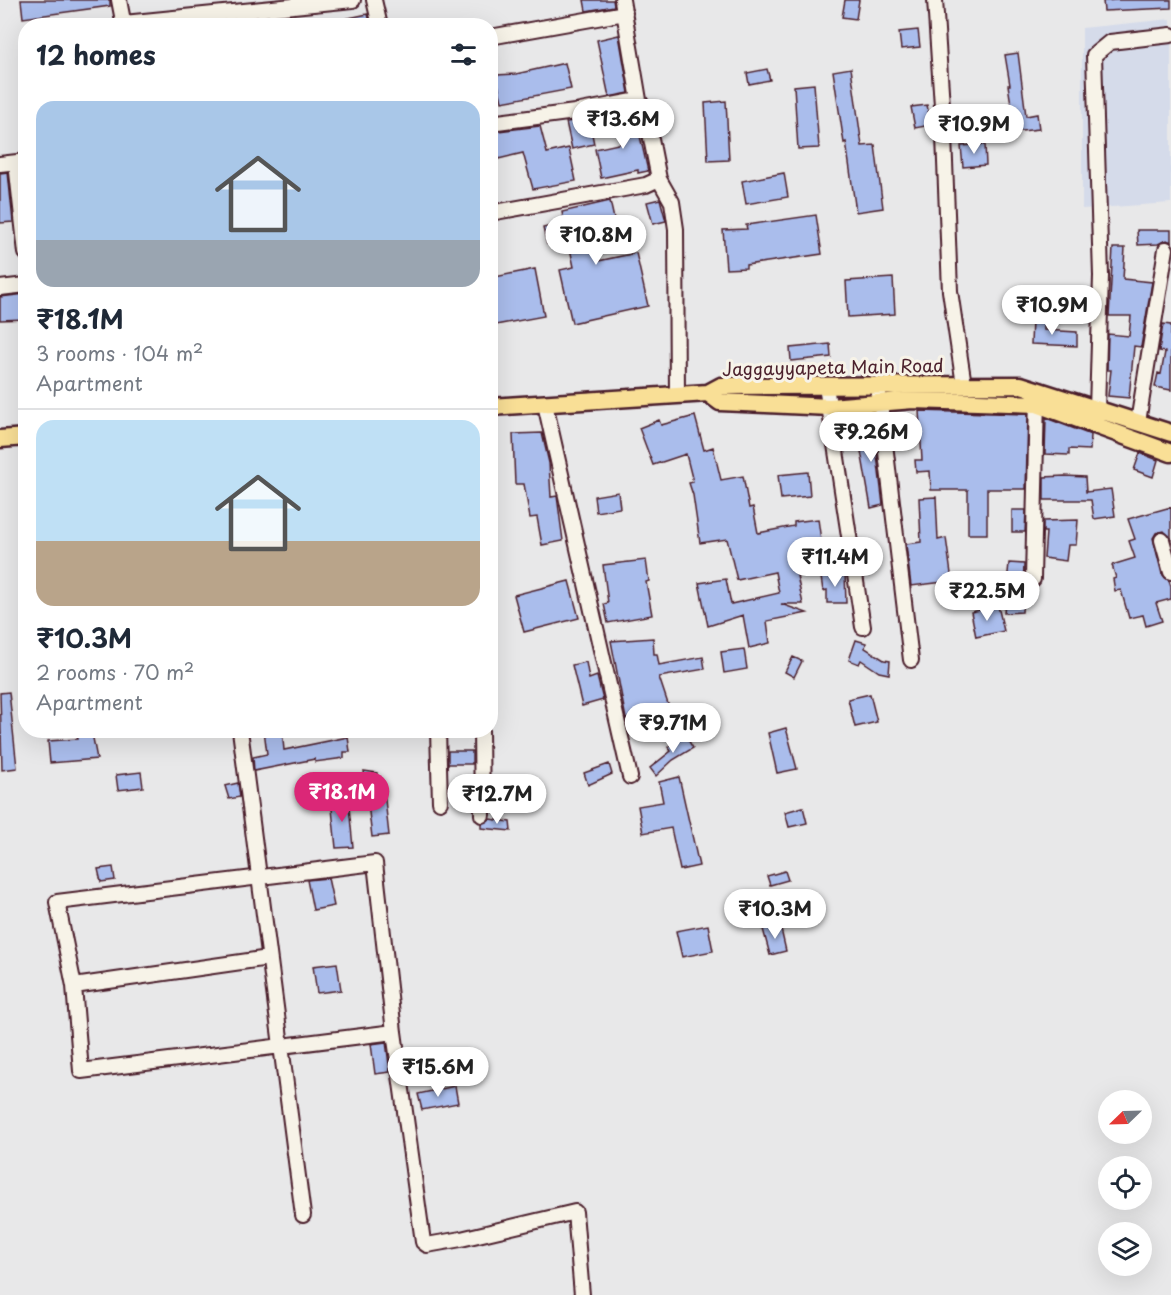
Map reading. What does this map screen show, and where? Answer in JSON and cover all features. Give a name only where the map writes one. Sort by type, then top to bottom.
[{"type":"main road","name":"Jaggayyapeta Main Road","points":[[498,407],[708,393],[721,386],[1021,385],[1037,397],[1097,409],[1171,433]]},
{"type":"main road","points":[[708,393],[720,402],[830,407],[914,399],[1037,397],[1171,453]]},
{"type":"main road","points":[[0,439],[18,438]]},
{"type":"street","points":[[119,0],[123,18]]},
{"type":"street","points":[[236,18],[353,0]]},
{"type":"street","points":[[374,0],[378,18]]},
{"type":"street","points":[[935,0],[944,136],[950,291],[964,385]]},
{"type":"street","points":[[498,35],[624,7],[639,99],[646,113],[659,179],[672,202],[676,229],[676,395]]},
{"type":"street","points":[[1097,409],[1101,276],[1094,55],[1110,42],[1171,35]]},
{"type":"street","points":[[498,122],[574,112],[639,99]]},
{"type":"street","points":[[0,164],[18,162]]},
{"type":"street","points":[[498,212],[646,185],[659,179]]},
{"type":"street","points":[[1137,422],[1166,249]]},
{"type":"street","points":[[0,288],[18,286]]},
{"type":"street","points":[[878,385],[911,660]]},
{"type":"street","points":[[826,386],[863,627]]},
{"type":"street","points":[[1033,579],[1037,397]]},
{"type":"street","points":[[545,404],[630,777]]},
{"type":"street","points":[[1162,540],[1171,572]]},
{"type":"street","points":[[241,738],[303,1215]]},
{"type":"street","points":[[438,738],[440,802]]},
{"type":"street","points":[[481,738],[482,814]]},
{"type":"street","points":[[394,1032],[81,1071],[74,986],[57,902],[375,863],[394,1032],[423,1242],[427,1245],[461,1239],[575,1212],[582,1295]]},
{"type":"street","points":[[74,986],[269,958]]},
{"type":"shaded area","points":[[1171,19],[1171,203],[1082,209],[1082,28]]},
{"type":"building","points":[[21,0],[110,0],[110,6],[23,18]]},
{"type":"building","points":[[584,0],[613,0],[614,6],[586,11]]},
{"type":"building","points":[[845,0],[859,0],[856,19],[842,17]]},
{"type":"building","points":[[1171,0],[1171,8],[1104,11],[1103,1]]},
{"type":"building","points":[[368,14],[369,18],[349,18]]},
{"type":"building","points":[[918,30],[920,47],[901,49],[899,32]]},
{"type":"building","points":[[619,35],[629,93],[609,97],[597,40]]},
{"type":"building","points":[[1018,53],[1026,116],[1037,114],[1039,129],[1013,132],[1008,85],[1010,85],[1005,55]]},
{"type":"building","points":[[565,63],[571,89],[502,102],[498,75],[516,74]]},
{"type":"building","points":[[851,68],[862,146],[875,145],[883,208],[856,212],[833,71]]},
{"type":"building","points":[[767,69],[770,80],[749,84],[747,73]]},
{"type":"building","points":[[814,84],[819,148],[798,149],[794,86]]},
{"type":"building","points":[[726,101],[729,160],[708,161],[705,103]]},
{"type":"building","points":[[927,105],[931,125],[915,128],[911,107]]},
{"type":"building","points":[[634,110],[648,171],[638,173],[638,170],[601,178],[595,149],[623,143],[616,113]]},
{"type":"building","points":[[589,119],[594,144],[572,149],[566,122]]},
{"type":"building","points":[[540,126],[547,153],[569,148],[576,181],[533,189],[523,153],[498,159],[498,131]]},
{"type":"building","points":[[985,144],[986,165],[963,167],[961,146]]},
{"type":"building","points":[[8,172],[13,222],[0,223],[0,173]]},
{"type":"building","points":[[784,173],[788,197],[746,204],[742,181]]},
{"type":"building","points":[[660,199],[666,221],[653,224],[647,202]]},
{"type":"building","points":[[610,201],[618,237],[593,243],[598,261],[636,253],[648,306],[572,323],[560,270],[574,267],[568,239],[547,244],[543,228],[564,223],[562,212]]},
{"type":"building","points":[[816,215],[822,254],[746,265],[746,268],[726,269],[723,230],[747,229],[746,225]]},
{"type":"building","points":[[1137,230],[1171,230],[1171,242],[1167,240],[1158,244],[1138,245]]},
{"type":"building","points":[[1113,248],[1125,248],[1123,279],[1152,282],[1141,347],[1134,346],[1129,398],[1108,396],[1111,370],[1107,370],[1108,334],[1129,336],[1131,316],[1109,316]]},
{"type":"building","points":[[535,269],[544,316],[498,325],[498,276]]},
{"type":"building","points":[[893,278],[895,314],[848,317],[846,281]]},
{"type":"building","points":[[18,295],[18,319],[0,320],[0,297]]},
{"type":"building","points":[[1032,320],[1044,320],[1044,330],[1077,332],[1077,346],[1031,344]]},
{"type":"building","points":[[1163,324],[1171,325],[1171,390],[1155,387],[1158,373],[1161,374],[1165,352],[1159,351]]},
{"type":"building","points":[[830,344],[831,357],[791,361],[790,348]]},
{"type":"building","points":[[919,411],[1028,414],[1026,489],[987,489],[987,534],[968,534],[968,490],[931,490],[930,471],[916,472],[915,460],[922,460]]},
{"type":"building","points":[[872,414],[883,505],[871,508],[861,451],[865,450],[862,415]]},
{"type":"building","points":[[695,416],[704,450],[713,447],[721,480],[743,476],[749,508],[753,507],[758,533],[794,526],[794,522],[818,519],[822,548],[792,552],[803,604],[781,604],[807,613],[767,621],[770,643],[749,648],[743,615],[708,626],[699,583],[726,579],[731,604],[779,593],[775,572],[737,580],[727,539],[700,543],[689,483],[693,482],[686,454],[653,465],[639,428],[659,420],[661,425]]},
{"type":"building","points":[[1046,418],[1091,435],[1090,450],[1069,449],[1069,455],[1045,454]]},
{"type":"building","points":[[542,433],[549,463],[551,497],[557,496],[563,541],[542,545],[537,517],[530,518],[524,484],[515,484],[513,434]]},
{"type":"building","points":[[1140,453],[1158,460],[1153,477],[1134,470]]},
{"type":"building","points":[[808,472],[810,496],[781,499],[778,475]]},
{"type":"building","points":[[1044,477],[1085,477],[1086,492],[1111,489],[1115,516],[1094,519],[1091,500],[1044,500]]},
{"type":"building","points":[[618,492],[620,508],[596,512],[594,496]]},
{"type":"building","points":[[936,497],[938,540],[946,538],[952,581],[911,586],[906,544],[921,542],[919,498]]},
{"type":"building","points":[[1171,507],[1171,539],[1164,531],[1156,533],[1153,538],[1162,574],[1171,587],[1171,599],[1156,603],[1162,621],[1146,626],[1143,615],[1129,618],[1121,590],[1115,591],[1113,579],[1116,578],[1112,565],[1135,558],[1129,541],[1135,539],[1128,519]]},
{"type":"building","points":[[1012,510],[1026,510],[1025,532],[1012,532]]},
{"type":"building","points":[[1078,520],[1076,545],[1068,545],[1066,561],[1044,558],[1046,532],[1043,532],[1043,521]]},
{"type":"building","points":[[646,560],[649,581],[646,582],[652,615],[608,623],[604,604],[608,603],[603,565]]},
{"type":"building","points":[[1009,563],[1024,564],[1022,612],[1004,613]]},
{"type":"building","points":[[845,574],[846,603],[827,603],[827,590],[823,591],[821,577]]},
{"type":"building","points":[[569,581],[579,618],[524,632],[514,595]]},
{"type":"building","points":[[998,606],[1004,631],[976,637],[971,612]]},
{"type":"building","points":[[653,638],[654,654],[657,654],[659,665],[703,657],[705,669],[659,677],[670,710],[648,717],[654,733],[639,739],[630,718],[626,719],[611,641]]},
{"type":"building","points":[[856,640],[866,643],[865,648],[884,660],[890,661],[889,674],[879,672],[861,660],[859,664],[849,660]]},
{"type":"building","points":[[744,649],[747,669],[724,673],[721,652]]},
{"type":"building","points":[[793,657],[802,661],[794,677],[785,672]]},
{"type":"building","points":[[586,662],[589,679],[597,676],[603,700],[582,706],[572,665]]},
{"type":"building","points":[[9,692],[17,768],[2,770],[0,693]]},
{"type":"building","points":[[870,694],[877,722],[855,727],[848,699]]},
{"type":"building","points":[[786,728],[797,769],[777,773],[768,733]]},
{"type":"building","points":[[684,733],[693,748],[673,760],[656,776],[650,768],[671,751],[668,747]]},
{"type":"building","points":[[93,738],[97,759],[50,763],[48,741]]},
{"type":"building","points":[[265,738],[283,738],[284,750],[348,738],[350,752],[344,752],[344,758],[315,762],[315,759],[254,771],[253,757],[267,754]]},
{"type":"building","points":[[448,751],[472,751],[472,764],[448,764]]},
{"type":"building","points":[[609,764],[612,774],[588,785],[584,773]]},
{"type":"building","points":[[364,771],[377,773],[375,792],[384,791],[389,835],[372,837]]},
{"type":"building","points":[[141,772],[143,787],[118,790],[116,775]]},
{"type":"building","points":[[679,777],[699,866],[680,870],[671,828],[643,833],[638,806],[663,802],[659,782]]},
{"type":"building","points":[[238,783],[240,797],[229,799],[225,786]]},
{"type":"building","points":[[508,788],[535,789],[539,804],[507,806]]},
{"type":"building","points":[[348,797],[353,847],[336,848],[331,799]]},
{"type":"building","points":[[803,807],[807,823],[789,827],[785,812]]},
{"type":"building","points":[[490,819],[510,822],[511,831],[481,828],[481,824]]},
{"type":"building","points":[[113,867],[115,880],[101,882],[98,869]]},
{"type":"building","points":[[785,871],[788,880],[770,885],[767,876]]},
{"type":"building","points":[[328,878],[334,906],[313,910],[307,880]]},
{"type":"building","points":[[708,925],[713,951],[682,957],[676,931]]},
{"type":"building","points":[[780,925],[786,951],[770,955],[763,929]]},
{"type":"building","points":[[337,963],[341,990],[317,993],[313,966]]},
{"type":"building","points":[[386,1042],[390,1072],[375,1074],[371,1044]]},
{"type":"building","points":[[455,1086],[458,1103],[422,1110],[418,1094]]}]
